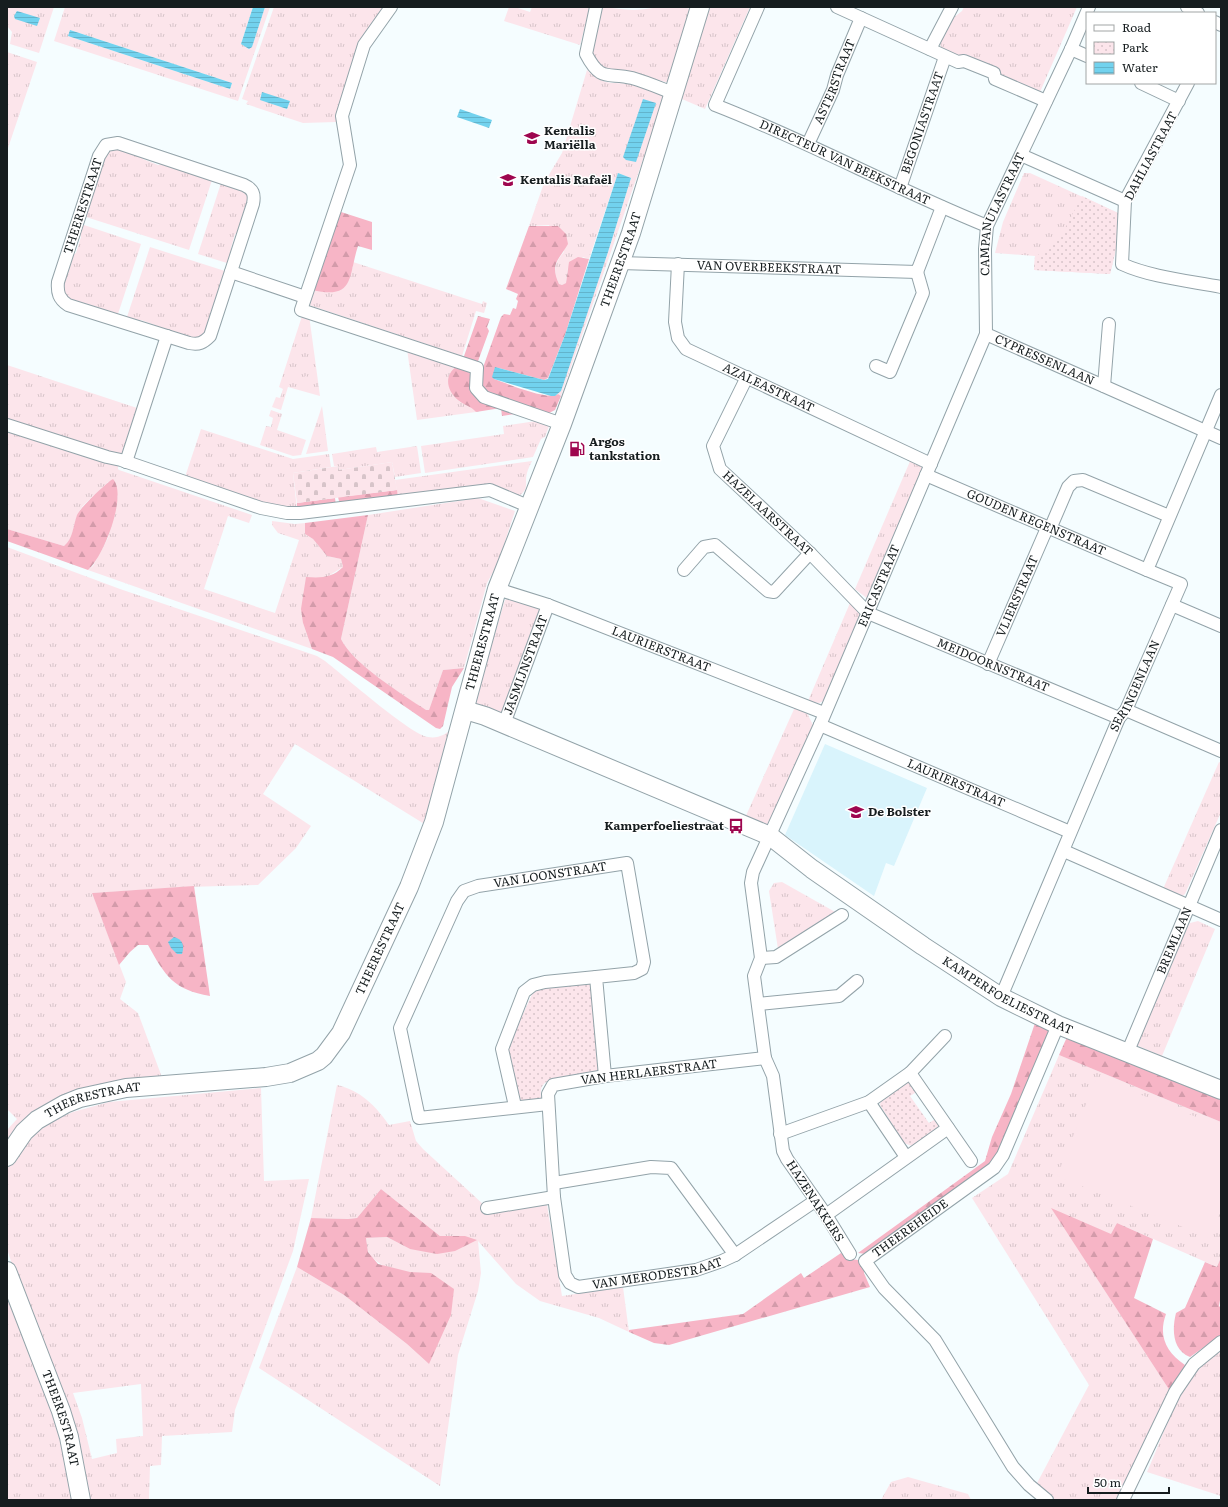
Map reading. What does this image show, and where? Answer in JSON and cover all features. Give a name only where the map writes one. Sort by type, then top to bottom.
[{"type":"main road","name":"THEERESTRAAT","points":[[7,1157],[24,1132],[37,1120],[65,1104],[80,1098],[126,1088],[266,1077],[290,1073],[305,1068],[324,1056],[342,1033],[409,887],[434,822],[497,588],[528,506],[562,424],[631,233],[700,7]]},
{"type":"main road","name":"KAMPERFOELIESTRAAT","points":[[465,710],[504,724],[770,836],[812,869],[923,946],[1001,997],[1058,1025],[1128,1051],[1221,1090]]},
{"type":"main road","name":"THEERESTRAAT","points":[[7,1271],[61,1411],[81,1500]]},
{"type":"street","points":[[391,7],[364,46],[342,116],[350,165],[301,310],[477,368],[476,388],[484,398],[562,424]]},
{"type":"street","points":[[596,7],[586,54],[596,70],[606,76],[631,78],[673,93]]},
{"type":"street","name":"DIRECTEUR VAN BEEKSTRAAT","points":[[758,7],[719,92],[715,105],[808,144],[942,208],[987,226]]},
{"type":"street","points":[[837,7],[945,57],[958,62],[964,61],[994,73],[995,79],[1046,101]]},
{"type":"street","points":[[930,49],[952,7]]},
{"type":"street","points":[[1187,7],[1196,12]]},
{"type":"street","name":"CAMPANULASTRAAT","points":[[986,334],[985,249],[987,226],[1071,49],[1086,14]]},
{"type":"street","name":"ASTERSTRAAT","points":[[808,144],[833,90],[837,75],[861,18]]},
{"type":"street","points":[[1071,49],[1086,56]]},
{"type":"street","name":"BEGONIASTRAAT","points":[[900,188],[945,57]]},
{"type":"street","points":[[1143,84],[1179,102]]},
{"type":"street","name":"DAHLIASTRAAT","points":[[1188,84],[1125,201],[1121,255],[1122,264],[1130,268],[1221,287]]},
{"type":"street","name":"THEERESTRAAT","points":[[118,143],[250,188],[254,196],[253,204],[231,272],[210,336],[205,342],[198,344],[189,343],[68,305],[61,300],[57,291],[58,282],[103,149],[110,144],[118,143]]},
{"type":"street","points":[[1021,155],[1125,201]]},
{"type":"street","points":[[876,366],[890,372],[896,360],[923,292],[917,272],[942,208]]},
{"type":"street","name":"VAN OVERBEEKSTRAAT","points":[[620,263],[917,272]]},
{"type":"street","name":"AZALEASTRAAT","points":[[678,264],[675,322],[678,338],[686,349],[931,464]]},
{"type":"street","points":[[231,272],[305,297]]},
{"type":"street","name":"CYPRESSENLAAN","points":[[1104,386],[1109,324]]},
{"type":"street","name":"CYPRESSENLAAN","points":[[986,334],[1221,438]]},
{"type":"street","name":"ERICASTRAAT","points":[[770,836],[822,719],[986,334]]},
{"type":"street","points":[[126,462],[167,336]]},
{"type":"street","name":"HAZELAARSTRAAT","points":[[747,377],[714,446],[720,469],[810,553],[868,612]]},
{"type":"street","points":[[1147,570],[1220,400]]},
{"type":"street","points":[[7,425],[126,462],[261,508],[286,513],[300,513],[490,490],[528,506]]},
{"type":"street","name":"GOUDEN REGENSTRAAT","points":[[926,475],[1048,529],[1147,570]]},
{"type":"street","name":"VLIERSTRAAT","points":[[988,664],[1048,529],[1068,487],[1074,481],[1083,480],[1169,516]]},
{"type":"street","points":[[684,570],[704,547],[715,545],[768,591],[774,592],[810,553]]},
{"type":"street","name":"SERINGENLAAN","points":[[1001,997],[1064,851],[1070,832],[1181,584],[1147,570]]},
{"type":"street","name":"LAURIERSTRAAT","points":[[497,588],[548,605],[822,719],[1070,832]]},
{"type":"street","name":"JASMIJNSTRAAT","points":[[504,724],[548,605]]},
{"type":"street","points":[[1172,605],[1221,626]]},
{"type":"street","name":"MEIDOORNSTRAAT","points":[[868,612],[988,664],[1221,751]]},
{"type":"street","name":"BREMLAAN","points":[[1128,1051],[1221,830]]},
{"type":"street","name":"HAZENAKKERS","points":[[770,836],[753,872],[751,883],[761,958],[754,976],[765,1058],[773,1076],[780,1134],[787,1159],[826,1215],[850,1254]]},
{"type":"street","points":[[1064,851],[1221,920]]},
{"type":"street","name":"VAN LOONSTRAAT","points":[[515,1106],[419,1118],[400,1028],[457,901],[464,891],[478,886],[627,863],[644,962],[642,969],[634,973],[596,977]]},
{"type":"street","points":[[761,958],[776,957],[842,915]]},
{"type":"street","points":[[548,1104],[515,1106],[502,1049],[524,992],[533,985],[545,982],[596,977],[605,1076]]},
{"type":"street","points":[[758,1004],[839,996],[857,981]]},
{"type":"street","name":"THEEREHEIDE","points":[[1047,1500],[1029,1485],[1013,1467],[934,1340],[884,1288],[866,1261],[994,1168],[1003,1155],[1058,1025]]},
{"type":"street","points":[[780,1134],[869,1102],[910,1072],[945,1036]]},
{"type":"street","name":"VAN HERLAERSTRAAT","points":[[548,1104],[548,1094],[553,1085],[605,1076],[765,1058]]},
{"type":"street","points":[[910,1072],[971,1162]]},
{"type":"street","points":[[869,1102],[906,1157]]},
{"type":"street","name":"VAN MERODESTRAAT","points":[[548,1104],[554,1197],[566,1275],[570,1283],[578,1287],[696,1270],[735,1255],[815,1201]]},
{"type":"street","points":[[826,1215],[948,1128]]},
{"type":"street","points":[[554,1182],[651,1167],[671,1168],[735,1255]]},
{"type":"street","points":[[487,1208],[554,1197]]},
{"type":"street","points":[[1123,1500],[1175,1392],[1194,1364],[1221,1342]]},
{"type":"shaded area","name":"De Bolster","points":[[825,744],[927,788],[894,866],[886,863],[874,896],[785,835]]},
{"type":"green space","points":[[7,7],[54,7],[39,53],[10,44],[12,32],[7,26]]},
{"type":"green space","points":[[65,7],[253,7],[241,44],[252,47],[265,7],[270,7],[238,101],[54,41]],"holes":[[[70,30],[232,83],[230,89],[68,36]]]},
{"type":"green space","points":[[274,7],[383,7],[359,42],[336,116],[336,122],[303,123],[246,104],[248,101],[242,99]],"holes":[[[262,93],[290,101],[287,109],[261,100]]]},
{"type":"green space","points":[[509,7],[515,7],[530,12],[532,7],[590,7],[580,45],[504,21]]},
{"type":"green space","points":[[599,7],[634,10],[670,7],[691,9],[669,83],[644,76],[620,74],[599,67],[591,52]]},
{"type":"green space","points":[[709,7],[750,7],[705,109],[682,99]]},
{"type":"green space","points":[[964,7],[1077,7],[1040,92],[1034,92],[956,57],[942,49],[939,42],[948,22],[962,11]]},
{"type":"green space","points":[[7,52],[37,62],[7,151]]},
{"type":"green space","points":[[587,70],[603,81],[640,85],[666,93],[561,396],[558,394],[608,252],[631,178],[618,173],[589,259],[583,257],[568,268],[566,283],[562,285],[559,284],[555,271],[556,264],[564,252],[549,225],[529,226],[544,183],[562,153]]},
{"type":"green space","points":[[113,147],[139,153],[143,159],[158,165],[167,162],[213,177],[189,250],[83,216],[102,156]]},
{"type":"green space","points":[[1024,173],[1030,173],[1118,213],[1118,236],[1110,274],[1034,270],[1035,256],[995,253],[1003,222]]},
{"type":"green space","points":[[222,180],[243,188],[251,196],[242,231],[235,234],[231,248],[234,254],[230,264],[198,254]]},
{"type":"green space","points":[[1082,196],[1118,213],[1118,236],[1110,274],[1034,270],[1035,256],[1044,252],[1058,239]]},
{"type":"green space","points":[[338,211],[372,222],[372,250],[358,246],[350,276],[343,289],[336,292],[312,290]]},
{"type":"green space","points":[[81,224],[141,244],[117,317],[71,302],[61,290],[70,256],[76,253],[81,237],[78,231]]},
{"type":"green space","points":[[529,226],[558,226],[566,234],[568,244],[558,259],[555,267],[556,277],[559,284],[562,285],[566,283],[569,262],[578,257],[589,259],[565,335],[548,378],[544,380],[495,367],[494,379],[537,393],[553,396],[558,394],[561,396],[555,410],[547,414],[486,394],[480,385],[480,376],[501,317],[504,314],[510,315],[513,308],[516,309],[518,301],[516,299],[518,294],[506,289]]},
{"type":"green space","points":[[150,247],[228,272],[209,329],[199,339],[159,331],[155,325],[141,320],[136,323],[126,320]]},
{"type":"green space","points":[[353,262],[482,304],[483,301],[487,303],[484,313],[476,311],[462,356],[306,304],[312,290],[353,268]]},
{"type":"green space","points":[[303,313],[309,315],[320,396],[288,387],[281,410],[272,407],[276,397],[280,398],[283,389],[279,387]]},
{"type":"green space","points":[[478,316],[490,319],[487,327],[489,331],[477,364],[463,359]]},
{"type":"green space","points":[[407,349],[457,366],[459,401],[472,407],[476,412],[417,420]]},
{"type":"green space","points":[[7,365],[137,408],[121,455],[7,420]]},
{"type":"green space","points":[[457,366],[470,373],[472,386],[515,412],[515,414],[502,416],[501,408],[476,412],[458,400],[451,392],[448,383],[450,374]]},
{"type":"green space","points":[[305,376],[315,379],[311,391],[301,388]]},
{"type":"green space","points":[[322,406],[328,451],[306,454]]},
{"type":"green space","points":[[271,410],[282,414],[277,430],[306,440],[301,455],[293,456],[260,445],[266,426],[271,427],[273,418],[269,416]]},
{"type":"green space","points":[[536,421],[549,426],[545,437],[541,439],[533,457],[425,473],[421,446],[504,434],[503,426]]},
{"type":"green space","points":[[7,429],[118,463],[119,470],[252,515],[249,523],[228,516],[204,589],[275,613],[299,540],[278,533],[272,525],[272,521],[295,524],[305,523],[305,534],[313,539],[327,556],[341,559],[343,567],[325,578],[306,578],[303,623],[312,649],[88,570],[93,566],[108,538],[118,496],[108,482],[79,511],[71,536],[64,546],[7,529]]},
{"type":"green space","points":[[201,429],[293,459],[329,454],[331,467],[293,473],[297,510],[282,509],[185,477]]},
{"type":"green space","points":[[417,446],[421,473],[395,477],[392,462],[339,470],[338,466],[334,466],[332,454],[376,447],[377,452]]},
{"type":"green space","points":[[911,459],[922,465],[924,470],[868,599],[855,589]]},
{"type":"green space","points":[[532,461],[528,468],[526,477],[526,488],[519,496],[493,486],[398,498],[395,480]]},
{"type":"green space","points":[[392,462],[397,490],[297,503],[293,473],[338,466],[339,470]]},
{"type":"green space","points":[[113,479],[117,487],[118,498],[116,512],[112,526],[100,553],[88,570],[7,541],[7,529],[64,546],[71,536],[79,512],[105,485]]},
{"type":"green space","points":[[397,490],[398,498],[340,505],[338,497]]},
{"type":"green space","points":[[335,498],[336,506],[297,510],[297,503]]},
{"type":"green space","points":[[478,498],[515,511],[498,563],[487,583],[464,668],[443,670],[429,710],[425,710],[391,687],[367,668],[347,649],[341,639],[368,515]]},
{"type":"green space","points":[[368,515],[341,639],[347,649],[367,668],[426,710],[429,710],[443,670],[464,668],[452,687],[443,726],[440,729],[436,728],[333,657],[312,649],[303,623],[301,609],[306,577],[330,575],[339,571],[343,567],[341,559],[327,556],[313,539],[305,534],[305,523]]},
{"type":"green space","points":[[7,547],[120,589],[317,656],[393,716],[419,734],[428,737],[438,737],[453,728],[426,825],[295,744],[263,794],[311,826],[296,848],[258,885],[187,887],[92,893],[126,982],[120,999],[138,1013],[163,1080],[114,1085],[7,1147],[7,1130],[17,1119],[7,1109]]},
{"type":"green space","points":[[507,599],[539,608],[540,613],[503,713],[499,715],[476,705],[474,702],[505,600]]},
{"type":"green space","points":[[850,603],[863,613],[826,700],[819,703],[808,701]]},
{"type":"green space","points":[[795,707],[806,711],[814,727],[769,831],[744,820]]},
{"type":"green space","points":[[1219,762],[1221,763],[1221,812],[1185,894],[1181,897],[1163,889]]},
{"type":"green space","points":[[782,882],[837,913],[778,949],[769,891],[774,883]]},
{"type":"green space","points":[[194,886],[210,996],[188,990],[172,980],[160,965],[148,945],[138,945],[119,965],[92,893]]},
{"type":"green space","points":[[1198,921],[1215,929],[1162,1056],[1136,1045],[1179,943],[1190,923]]},
{"type":"green space","points":[[591,981],[603,1073],[550,1080],[542,1087],[541,1098],[517,1102],[507,1049],[534,990]]},
{"type":"green space","points":[[1035,1023],[1057,1033],[999,1166],[866,1254],[858,1253],[985,1161],[992,1137],[1011,1094]]},
{"type":"green space","points":[[1067,1037],[1221,1100],[1221,1122],[1059,1055]]},
{"type":"green space","points":[[1059,1055],[1221,1122],[1221,1257],[1217,1267],[1117,1223],[1112,1235],[1052,1209],[1170,1391],[1121,1500],[1053,1500],[1036,1485],[1089,1385],[972,1198],[1008,1174]]},
{"type":"green space","points":[[1097,1077],[1221,1127],[1221,1210],[1210,1238],[1057,1176]]},
{"type":"green space","points":[[904,1083],[911,1083],[918,1091],[910,1096],[929,1123],[937,1118],[940,1123],[937,1130],[912,1146],[904,1143],[880,1105],[881,1099]]},
{"type":"green space","points":[[337,1085],[353,1091],[367,1100],[379,1111],[389,1125],[410,1121],[416,1141],[484,1205],[486,1214],[547,1205],[562,1296],[623,1287],[629,1332],[599,1318],[540,1301],[516,1284],[478,1241],[481,1273],[478,1291],[458,1355],[440,1486],[259,1368],[297,1267],[344,1295],[407,1344],[429,1364],[431,1274],[406,1272],[389,1268],[381,1264],[369,1253],[366,1238],[387,1237],[410,1249],[465,1236],[440,1236],[381,1189],[357,1218],[311,1218]]},
{"type":"green space","points":[[261,1088],[264,1181],[309,1179],[293,1251],[235,1410],[232,1432],[162,1436],[161,1465],[150,1466],[149,1500],[90,1500],[7,1249],[8,1167],[26,1143],[41,1129],[56,1119],[73,1112],[109,1102]],"holes":[[[141,1384],[143,1436],[116,1439],[117,1453],[92,1459],[82,1418],[73,1393]]]},
{"type":"green space","points":[[381,1189],[440,1236],[465,1236],[477,1240],[455,1251],[437,1254],[410,1249],[387,1237],[366,1238],[368,1252],[378,1264],[410,1272],[431,1273],[454,1289],[451,1315],[429,1364],[407,1344],[344,1295],[297,1267],[311,1218],[357,1218]]},
{"type":"green space","points":[[1051,1208],[1111,1234],[1117,1223],[1153,1239],[1134,1298],[1166,1314],[1163,1329],[1165,1343],[1173,1355],[1185,1365],[1170,1391]]},
{"type":"green space","points":[[841,1253],[851,1259],[864,1261],[864,1273],[870,1287],[669,1345],[654,1343],[629,1332],[629,1330],[743,1314],[801,1273],[804,1278]]},
{"type":"green space","points":[[1221,1257],[1221,1294],[1219,1306],[1221,1308],[1221,1335],[1190,1357],[1184,1354],[1180,1349],[1175,1338],[1174,1326],[1176,1313],[1185,1308],[1205,1262],[1217,1267]]},
{"type":"green space","points":[[7,1282],[59,1420],[77,1500],[7,1500]]},
{"type":"green space","points":[[1221,1351],[1221,1496],[1147,1472],[1168,1422],[1185,1389],[1195,1374],[1207,1361]]},
{"type":"green space","points":[[908,1477],[968,1494],[971,1500],[881,1500],[891,1482]]},
{"type":"water","points":[[253,7],[265,7],[252,47],[249,49],[241,44]]},
{"type":"water","points":[[17,11],[40,18],[37,26],[15,19],[14,16]]},
{"type":"water","points":[[70,30],[232,83],[230,89],[68,36]]},
{"type":"water","points":[[262,92],[290,101],[287,109],[260,100]]},
{"type":"water","points":[[643,99],[656,103],[636,162],[626,160],[623,157]]},
{"type":"water","points":[[460,109],[492,120],[489,128],[457,117]]},
{"type":"water","points":[[618,173],[631,178],[608,252],[561,391],[555,396],[551,396],[494,379],[492,377],[495,367],[544,380],[548,379],[565,335]]},
{"type":"water","points":[[174,937],[179,939],[182,943],[182,954],[177,954],[168,942]]},
{"type":"place","name":"Kentalis Mariëlla","points":[[532,138]]},
{"type":"place","name":"Kentalis Rafaël","points":[[508,180]]},
{"type":"place","name":"Argos tankstation","points":[[577,449]]},
{"type":"place","name":"De Bolster","points":[[856,812]]},
{"type":"place","name":"Kamperfoeliestraat","points":[[736,826]]}]
